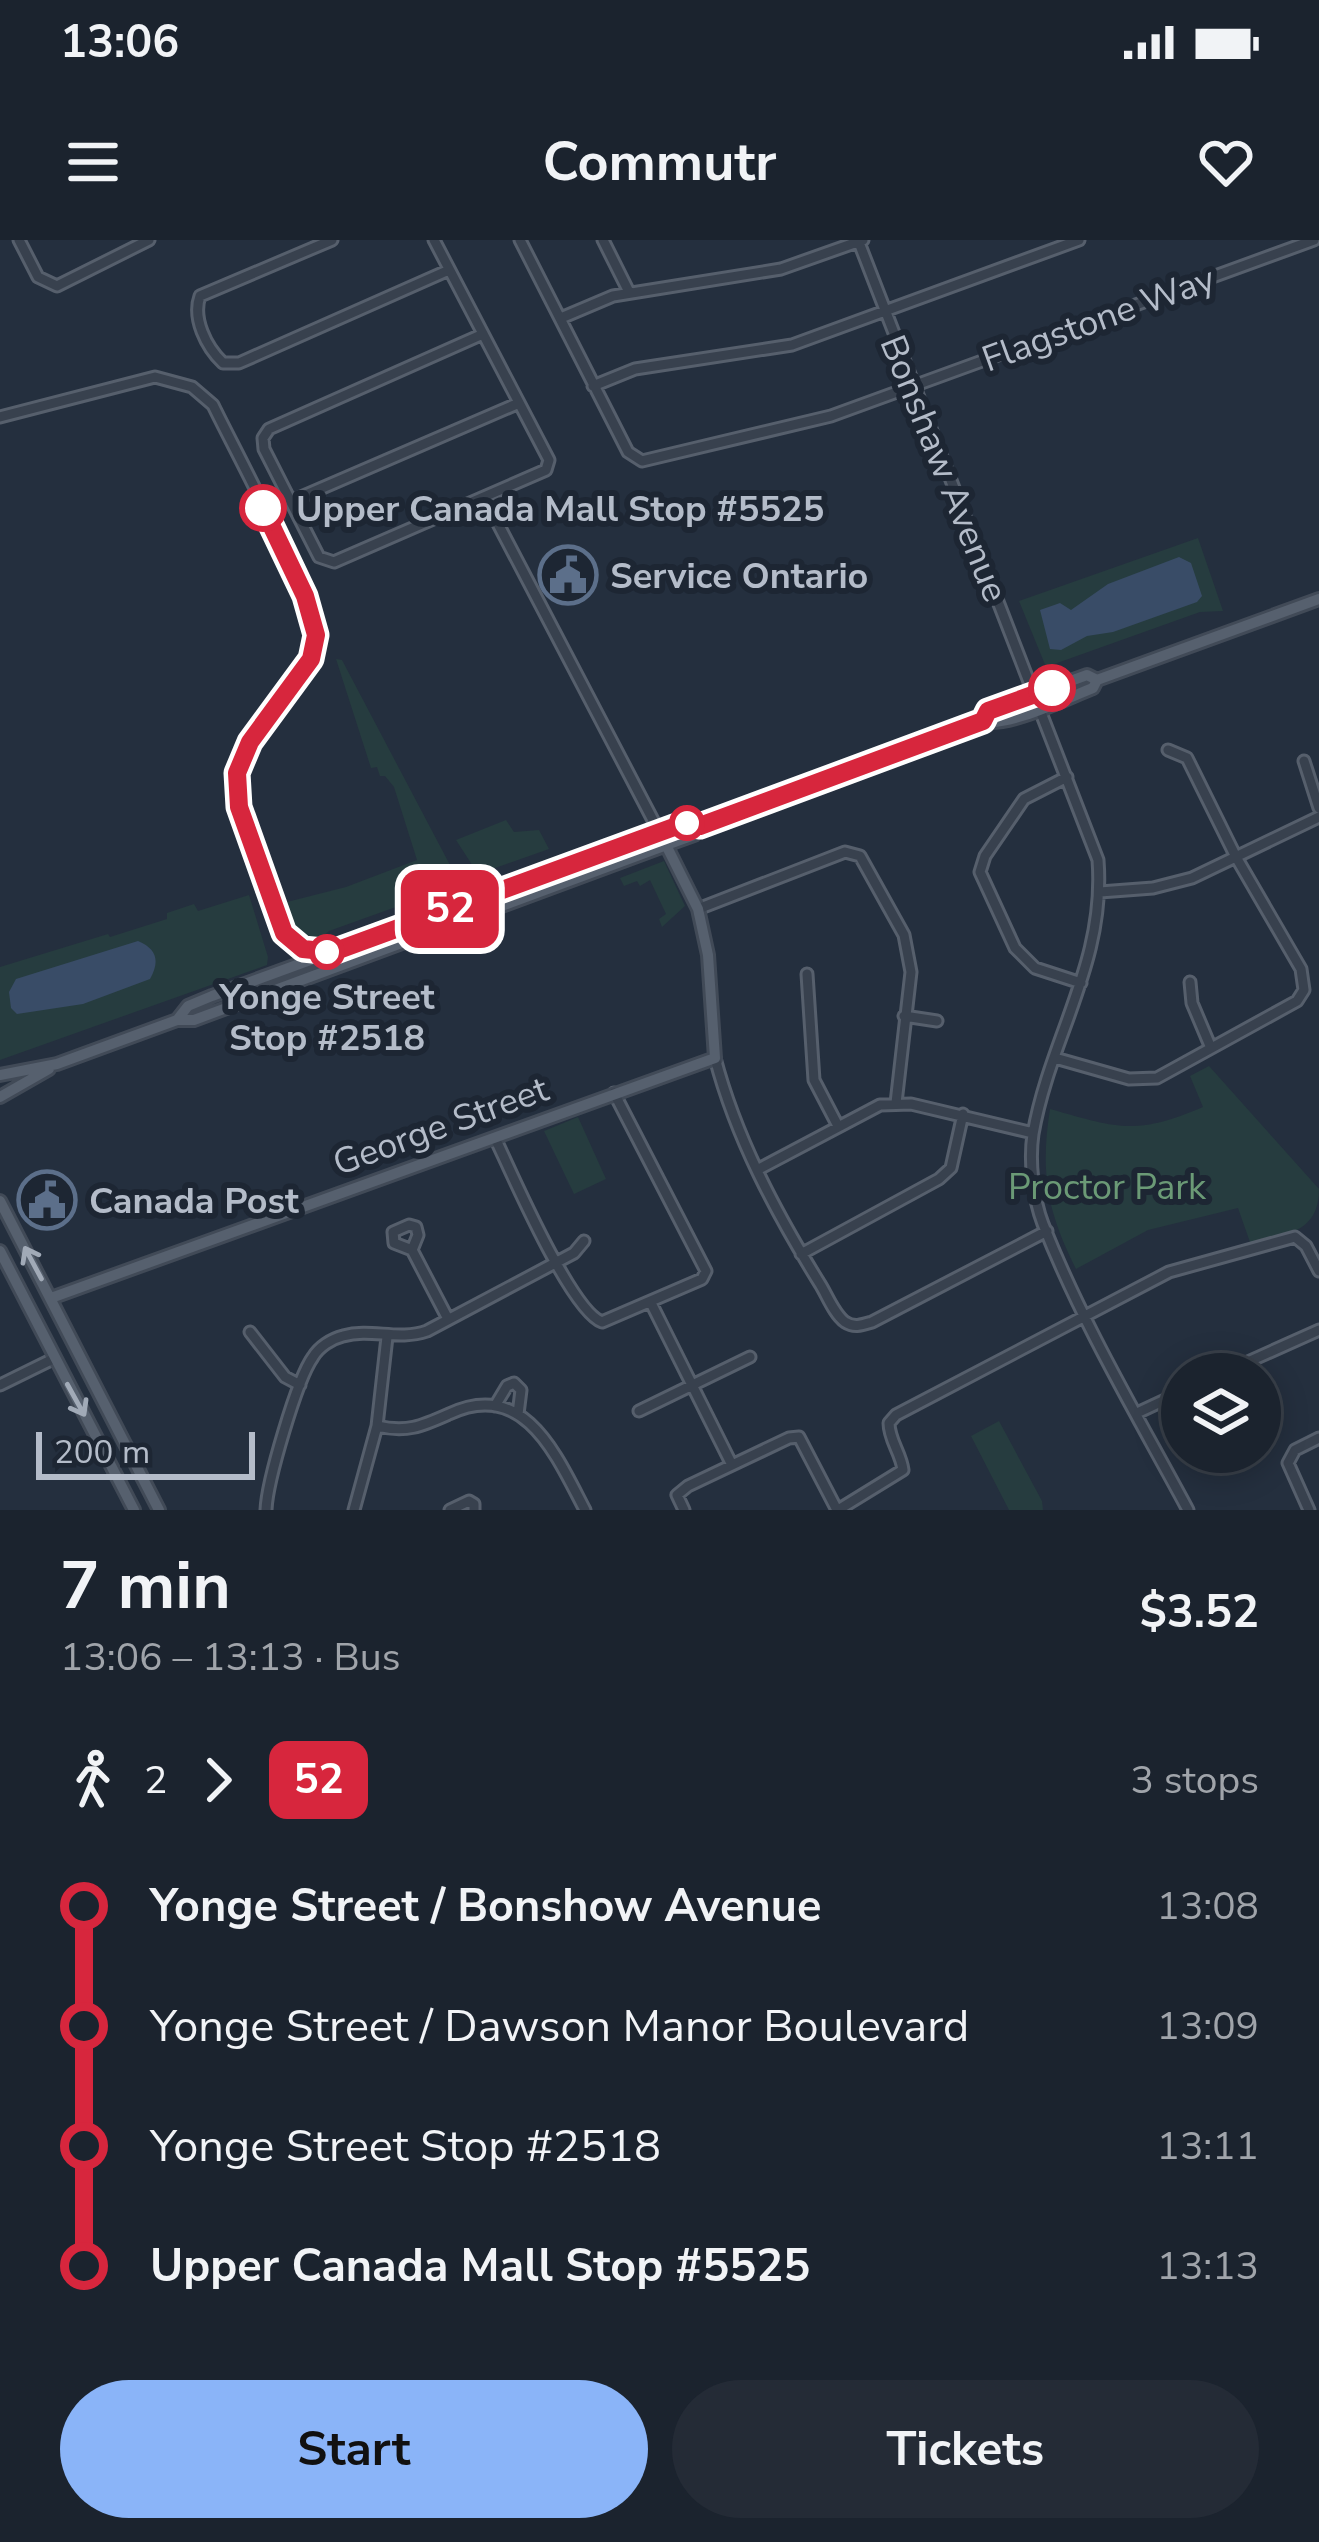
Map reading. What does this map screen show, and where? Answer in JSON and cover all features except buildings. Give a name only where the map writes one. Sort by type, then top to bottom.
[{"type":"main road","points":[[176,1020],[188,1006],[333,952],[660,832],[687,823],[700,826],[983,721],[994,724],[1040,708],[1093,688],[1097,680],[1319,599]]},
{"type":"main road","points":[[983,721],[988,711],[1087,675],[1097,680]]},
{"type":"main road","points":[[0,1096],[57,1064],[176,1020],[194,1020],[694,835],[700,826]]},
{"type":"main road","points":[[666,845],[698,909],[708,955],[715,1058]]},
{"type":"main road","name":"George Street","points":[[51,1298],[715,1058]]},
{"type":"main road","points":[[0,1075],[57,1064]]},
{"type":"main road","points":[[0,1201],[159,1510]]},
{"type":"main road","points":[[0,1251],[134,1510]]},
{"type":"street","points":[[19,240],[38,277],[57,286],[149,240]]},
{"type":"street","points":[[332,240],[200,296],[196,316],[214,355],[224,363],[239,363],[449,270]]},
{"type":"street","points":[[434,240],[549,460],[546,470],[334,562],[319,557],[264,449],[263,438],[269,429],[483,334]]},
{"type":"street","name":"Flagstone Way","points":[[520,240],[628,452],[642,461],[831,416],[1314,240]]},
{"type":"street","points":[[603,240],[629,292]]},
{"type":"street","points":[[561,318],[629,292],[781,268],[860,240]]},
{"type":"street","name":"Bonshaw Avenue","points":[[860,240],[883,310],[1098,860],[1100,892]]},
{"type":"street","points":[[593,386],[635,370],[792,345],[1079,240]]},
{"type":"street","points":[[0,417],[155,377],[192,386],[213,405],[305,596],[316,635],[311,659],[250,742],[240,767],[239,807],[244,820]]},
{"type":"street","points":[[292,501],[518,403]]},
{"type":"street","points":[[484,496],[666,845]]},
{"type":"street","points":[[1055,1058],[1129,1079],[1157,1078],[1297,1001],[1304,990],[1301,970],[1236,857],[1187,758],[1168,749]]},
{"type":"street","points":[[1184,1508],[1047,1231],[1031,1161],[1034,1133],[1096,932],[1100,892],[1154,888],[1192,878],[1319,812],[1304,761]]},
{"type":"street","points":[[1067,777],[1024,799],[985,856],[980,872],[1015,949],[1035,968],[1082,982]]},
{"type":"street","points":[[698,909],[845,852],[860,856],[904,935],[910,972],[896,1103]]},
{"type":"street","points":[[807,974],[814,1080],[838,1126]]},
{"type":"street","points":[[1190,982],[1192,1003],[1211,1048]]},
{"type":"street","points":[[904,1016],[937,1021]]},
{"type":"street","points":[[715,1058],[728,1106],[758,1169],[801,1254],[842,1320],[856,1326],[872,1322],[1047,1231]]},
{"type":"street","points":[[495,1138],[555,1262],[590,1318],[602,1322],[702,1279],[706,1271],[614,1094]]},
{"type":"street","points":[[758,1169],[880,1105],[896,1103],[963,1114],[1034,1133]]},
{"type":"street","points":[[801,1254],[939,1179],[951,1168],[963,1114]]},
{"type":"street","points":[[412,1250],[422,1227],[409,1225],[391,1236],[394,1244],[412,1250],[448,1319]]},
{"type":"street","points":[[684,1510],[677,1495],[799,1437],[837,1510],[903,1470],[889,1433],[889,1423],[896,1415],[1169,1272],[1295,1238],[1306,1246],[1319,1271]]},
{"type":"street","points":[[266,1510],[300,1385],[315,1353],[330,1341],[351,1334],[415,1335],[574,1253],[584,1241]]},
{"type":"street","points":[[651,1303],[732,1465]]},
{"type":"street","points":[[1268,1353],[1319,1330]]},
{"type":"street","points":[[250,1332],[284,1377],[300,1385]]},
{"type":"street","points":[[354,1510],[377,1426],[387,1336]]},
{"type":"street","points":[[639,1411],[750,1357]]},
{"type":"street","points":[[0,1385],[53,1359]]},
{"type":"street","points":[[495,1406],[507,1385],[514,1383],[521,1390],[518,1414]]},
{"type":"street","points":[[1137,1413],[1161,1402]]},
{"type":"street","points":[[377,1426],[414,1430],[460,1409],[495,1406],[518,1414],[547,1440],[585,1510]]},
{"type":"street","points":[[1309,1510],[1288,1463],[1295,1450],[1319,1438]]},
{"type":"street","points":[[450,1510],[466,1502],[476,1504]]},
{"type":"green space","points":[[1198,538],[1223,611],[1200,612],[1046,667],[1019,601]]},
{"type":"green space","points":[[336,659],[342,660],[460,884],[305,944],[295,940],[283,903],[346,887],[417,860],[394,787],[377,767],[371,768]]},
{"type":"green space","points":[[506,820],[514,832],[539,830],[549,849],[478,874],[456,840]]},
{"type":"green space","points":[[664,861],[685,906],[662,927],[659,919],[666,914],[650,880],[624,886],[620,878]]},
{"type":"green space","points":[[249,895],[267,965],[0,1060],[0,967],[167,919],[167,913],[194,904],[198,911]]},
{"type":"green space","name":"Proctor Park","points":[[1209,1066],[1319,1189],[1313,1215],[1288,1234],[1251,1245],[1238,1208],[1148,1230],[1076,1269],[1048,1191],[1050,1109],[1126,1126],[1160,1122],[1203,1107],[1190,1076]]},
{"type":"green space","points":[[578,1117],[606,1179],[574,1194],[544,1131]]},
{"type":"green space","points":[[999,1421],[1043,1510],[1009,1510],[971,1436]]},
{"type":"water","points":[[1179,557],[1191,563],[1202,596],[1197,602],[1113,632],[1087,636],[1061,650],[1050,649],[1040,610],[1060,603],[1071,610],[1108,584]]},
{"type":"water","points":[[138,941],[155,956],[150,979],[83,1004],[17,1014],[11,1008],[9,992],[16,979]]},
{"type":"bus line","name":"52","points":[[263,508],[305,596],[316,635],[311,659],[250,742],[237,773],[239,807],[284,933],[294,944],[316,952],[333,952],[674,827],[700,826],[983,721],[988,711],[1052,688]]},
{"type":"place","name":"Upper Canada Mall Stop #5525","points":[[263,508]]},
{"type":"place","name":"Service Ontario","points":[[568,575]]},
{"type":"place","name":"Yonge Street Stop #2518","points":[[327,952]]},
{"type":"place","name":"Canada Post","points":[[47,1200]]}]
